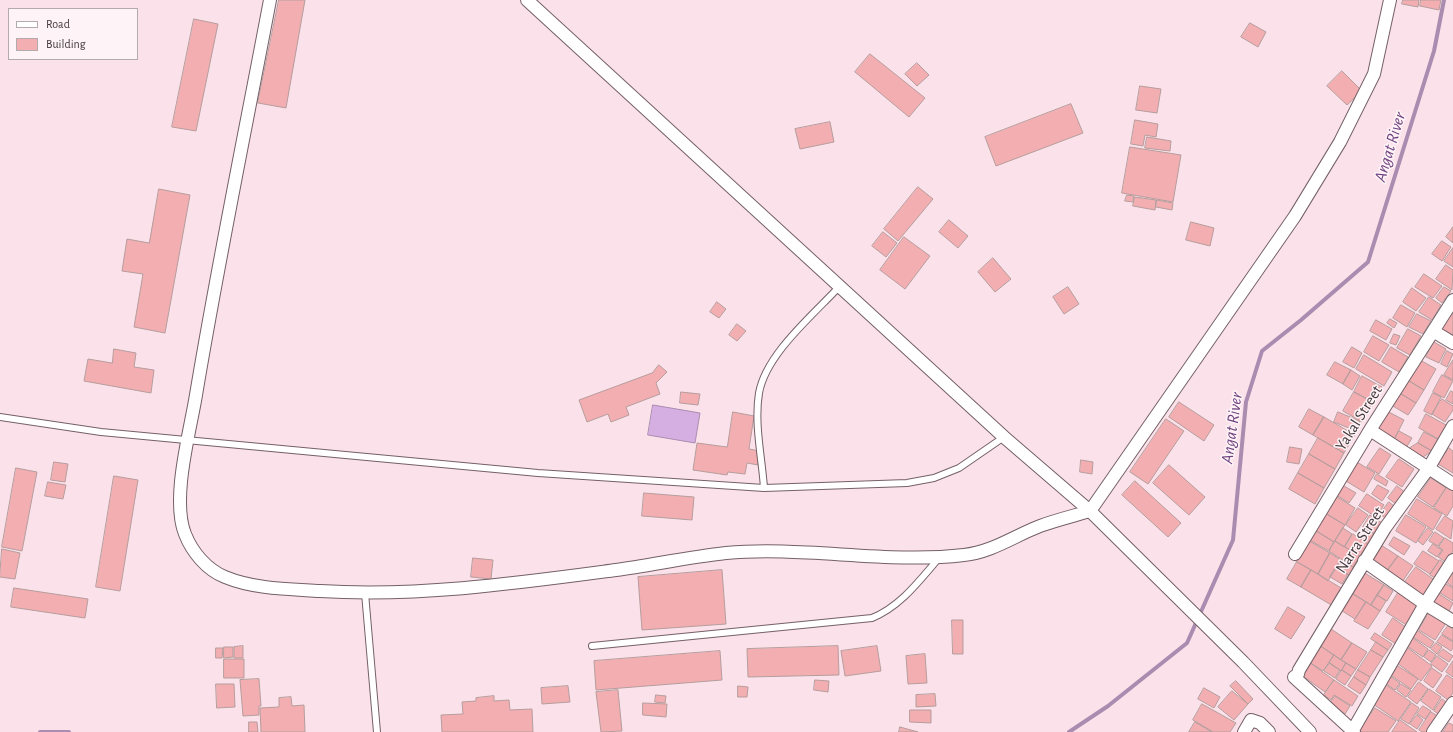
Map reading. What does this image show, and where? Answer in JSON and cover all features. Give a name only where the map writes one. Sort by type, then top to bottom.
[{"type":"street","points":[[270,0],[209,317],[188,440],[182,480],[182,522],[185,535],[195,552],[211,569],[224,576],[253,585],[365,593],[433,591],[613,570],[727,553],[807,552],[940,556],[966,555],[986,551],[1038,527],[1090,511],[1295,216],[1340,142],[1374,74],[1390,0]]},
{"type":"street","points":[[527,0],[1004,437],[1090,511],[1244,662],[1310,732]]},
{"type":"street","name":"Yakal Street","points":[[1295,554],[1370,430],[1453,300]]},
{"type":"street","points":[[1433,331],[1453,343]]},
{"type":"street","name":"Narra Street","points":[[1353,731],[1294,677],[1298,674],[1364,561],[1385,528],[1428,469],[1453,426]]},
{"type":"street","points":[[1370,430],[1453,484]]},
{"type":"street","points":[[1353,731],[1425,604],[1453,560]]},
{"type":"street","points":[[1364,561],[1425,604],[1453,621]]},
{"type":"street","points":[[1433,732],[1453,703]]},
{"type":"street","points":[[1244,732],[1251,720],[1260,723],[1269,732]]},
{"type":"lane","points":[[764,488],[758,418],[759,393],[766,373],[778,353],[792,336],[839,287]]},
{"type":"lane","points":[[0,417],[101,432],[538,473],[764,488],[907,483],[934,478],[959,468],[1004,437]]},
{"type":"lane","points":[[592,646],[872,618],[888,612],[901,600],[940,556]]},
{"type":"lane","points":[[365,593],[377,732]]},
{"type":"shaded area","points":[[653,405],[700,413],[695,443],[648,435]]},
{"type":"building","points":[[279,0],[305,0],[286,108],[258,103]]},
{"type":"building","points":[[1403,0],[1419,0],[1418,7],[1402,4]]},
{"type":"building","points":[[1421,0],[1441,0],[1439,10],[1420,6]]},
{"type":"building","points":[[194,19],[218,24],[196,131],[172,127]]},
{"type":"building","points":[[1250,23],[1266,32],[1258,47],[1241,37]]},
{"type":"building","points":[[870,54],[925,98],[909,117],[855,72]]},
{"type":"building","points":[[917,63],[929,75],[917,86],[905,74]]},
{"type":"building","points":[[1342,71],[1362,91],[1347,105],[1327,86]]},
{"type":"building","points":[[1140,86],[1161,89],[1157,113],[1136,110]]},
{"type":"building","points":[[1071,104],[1083,133],[996,166],[985,137]]},
{"type":"building","points":[[1135,120],[1158,124],[1156,137],[1145,135],[1143,146],[1131,144]]},
{"type":"building","points":[[830,122],[834,142],[800,149],[795,129]]},
{"type":"building","points":[[1147,137],[1171,141],[1170,151],[1145,148]]},
{"type":"building","points":[[1130,147],[1181,155],[1173,202],[1122,193]]},
{"type":"building","points":[[918,187],[933,199],[898,241],[884,229]]},
{"type":"building","points":[[159,189],[190,195],[165,333],[134,327],[143,274],[122,271],[127,239],[149,243]]},
{"type":"building","points":[[1127,195],[1134,196],[1133,202],[1125,201]]},
{"type":"building","points":[[1135,197],[1156,200],[1155,210],[1133,206]]},
{"type":"building","points":[[1157,200],[1173,203],[1172,210],[1156,207]]},
{"type":"building","points":[[949,220],[968,236],[958,248],[939,232]]},
{"type":"building","points":[[1191,222],[1214,228],[1210,246],[1186,240]]},
{"type":"building","points":[[1453,227],[1453,243],[1446,237]]},
{"type":"building","points":[[883,232],[897,243],[886,257],[872,246]]},
{"type":"building","points":[[904,237],[930,256],[905,289],[880,270]]},
{"type":"building","points":[[1442,241],[1451,247],[1442,261],[1432,254]]},
{"type":"building","points":[[1453,248],[1453,267],[1444,261]]},
{"type":"building","points":[[993,258],[1011,279],[995,292],[978,272]]},
{"type":"building","points":[[1446,265],[1453,270],[1452,290],[1436,279]]},
{"type":"building","points":[[1424,274],[1442,286],[1433,298],[1415,287]]},
{"type":"building","points":[[1068,287],[1079,304],[1064,314],[1053,297]]},
{"type":"building","points":[[1444,287],[1451,291],[1442,303],[1436,298]]},
{"type":"building","points":[[1412,288],[1426,298],[1416,311],[1403,302]]},
{"type":"building","points":[[1429,297],[1441,305],[1432,320],[1419,312]]},
{"type":"building","points":[[717,302],[726,309],[719,318],[710,312]]},
{"type":"building","points":[[1401,305],[1415,313],[1407,327],[1393,318]]},
{"type":"building","points":[[1449,311],[1453,314],[1453,339],[1437,328]]},
{"type":"building","points":[[1417,314],[1431,321],[1423,334],[1409,327]]},
{"type":"building","points":[[1390,319],[1397,323],[1394,328],[1387,323]]},
{"type":"building","points":[[1376,320],[1392,329],[1386,340],[1370,331]]},
{"type":"building","points":[[737,324],[746,331],[737,341],[729,335]]},
{"type":"building","points":[[1408,329],[1421,336],[1410,355],[1397,348]]},
{"type":"building","points":[[1394,334],[1400,336],[1396,345],[1390,343]]},
{"type":"building","points":[[1373,336],[1389,345],[1379,361],[1364,352]]},
{"type":"building","points":[[1434,342],[1446,349],[1439,363],[1426,357]]},
{"type":"building","points":[[1352,347],[1362,353],[1354,368],[1343,362]]},
{"type":"building","points":[[1391,347],[1408,357],[1399,372],[1382,362]]},
{"type":"building","points":[[114,349],[136,353],[134,367],[154,370],[151,393],[84,381],[88,359],[112,363]]},
{"type":"building","points":[[1447,351],[1453,354],[1447,367],[1441,364]]},
{"type":"building","points":[[1364,355],[1392,372],[1384,386],[1356,369]]},
{"type":"building","points":[[1413,356],[1436,369],[1424,390],[1401,376]]},
{"type":"building","points":[[1453,360],[1453,380],[1444,375]]},
{"type":"building","points":[[1335,362],[1351,370],[1343,384],[1327,375]]},
{"type":"building","points":[[659,365],[667,372],[656,383],[660,394],[626,407],[629,415],[611,422],[608,414],[587,422],[579,400],[652,373]]},
{"type":"building","points":[[1351,370],[1360,376],[1352,390],[1343,384]]},
{"type":"building","points":[[1442,375],[1453,381],[1444,398],[1433,392]]},
{"type":"building","points":[[1362,376],[1382,387],[1373,402],[1354,392]]},
{"type":"building","points":[[1401,376],[1424,390],[1416,403],[1393,389]]},
{"type":"building","points":[[1393,389],[1416,403],[1408,415],[1386,402]]},
{"type":"building","points":[[1451,391],[1453,392],[1453,404],[1446,400]]},
{"type":"building","points":[[681,392],[700,394],[698,405],[680,403]]},
{"type":"building","points":[[1354,392],[1373,402],[1362,422],[1343,411]]},
{"type":"building","points":[[1433,393],[1441,397],[1432,415],[1424,411]]},
{"type":"building","points":[[1442,399],[1453,406],[1453,410],[1445,422],[1432,414]]},
{"type":"building","points":[[1179,402],[1214,425],[1204,441],[1169,417]]},
{"type":"building","points":[[1309,409],[1324,417],[1313,435],[1299,427]]},
{"type":"building","points":[[1383,409],[1404,420],[1393,442],[1372,431]]},
{"type":"building","points":[[733,412],[754,416],[749,449],[760,451],[758,465],[747,463],[745,474],[728,472],[727,475],[693,470],[697,443],[727,447]]},
{"type":"building","points":[[1338,412],[1360,421],[1356,431],[1334,422]]},
{"type":"building","points":[[1426,414],[1448,426],[1440,440],[1419,428]]},
{"type":"building","points":[[1324,417],[1355,435],[1344,453],[1313,435]]},
{"type":"building","points":[[1166,419],[1184,431],[1148,484],[1130,472]]},
{"type":"building","points":[[1399,431],[1412,438],[1406,448],[1393,442]]},
{"type":"building","points":[[1424,432],[1439,440],[1432,451],[1418,443]]},
{"type":"building","points":[[1318,438],[1344,453],[1335,469],[1309,454]]},
{"type":"building","points":[[1418,443],[1432,451],[1420,459],[1405,451]]},
{"type":"building","points":[[1290,447],[1302,449],[1299,464],[1287,462]]},
{"type":"building","points":[[1380,448],[1391,455],[1379,474],[1367,467]]},
{"type":"building","points":[[1449,448],[1453,451],[1453,473],[1438,464]]},
{"type":"building","points":[[1309,454],[1335,469],[1324,488],[1298,473]]},
{"type":"building","points":[[1352,459],[1375,473],[1364,492],[1341,478]]},
{"type":"building","points":[[1399,459],[1414,469],[1402,487],[1386,477]]},
{"type":"building","points":[[1081,460],[1093,462],[1092,474],[1080,472]]},
{"type":"building","points":[[54,462],[68,464],[65,482],[51,480]]},
{"type":"building","points":[[1169,465],[1205,497],[1189,515],[1153,483]]},
{"type":"building","points":[[16,468],[37,472],[22,551],[2,547]]},
{"type":"building","points":[[1298,473],[1324,488],[1315,504],[1289,489]]},
{"type":"building","points":[[1377,474],[1388,481],[1386,486],[1374,479]]},
{"type":"building","points":[[114,476],[138,480],[120,591],[96,587]]},
{"type":"building","points":[[1431,478],[1446,488],[1433,507],[1418,497]]},
{"type":"building","points":[[1135,481],[1181,523],[1168,537],[1122,495]]},
{"type":"building","points":[[48,482],[66,485],[63,499],[45,496]]},
{"type":"building","points":[[1339,483],[1356,493],[1349,503],[1333,493]]},
{"type":"building","points":[[1378,485],[1389,491],[1382,501],[1372,494]]},
{"type":"building","points":[[1397,486],[1406,493],[1397,505],[1388,498]]},
{"type":"building","points":[[1447,487],[1453,491],[1453,506],[1447,516],[1434,508]]},
{"type":"building","points":[[644,493],[694,497],[692,520],[642,516]]},
{"type":"building","points":[[1331,493],[1355,508],[1345,525],[1320,510]]},
{"type":"building","points":[[1367,494],[1384,505],[1376,517],[1359,506]]},
{"type":"building","points":[[1417,499],[1442,514],[1433,530],[1408,514]]},
{"type":"building","points":[[1389,502],[1399,510],[1390,522],[1380,514]]},
{"type":"building","points":[[1358,508],[1368,515],[1356,532],[1346,525]]},
{"type":"building","points":[[1320,510],[1345,525],[1334,542],[1310,527]]},
{"type":"building","points":[[1370,515],[1382,523],[1375,534],[1363,527]]},
{"type":"building","points":[[1406,515],[1426,527],[1416,543],[1396,531]]},
{"type":"building","points":[[1445,516],[1453,521],[1451,539],[1436,529]]},
{"type":"building","points":[[1310,527],[1334,542],[1329,551],[1304,537]]},
{"type":"building","points":[[1343,528],[1352,534],[1344,547],[1335,541]]},
{"type":"building","points":[[1428,528],[1433,532],[1423,545],[1418,541]]},
{"type":"building","points":[[1367,530],[1374,534],[1368,544],[1361,539]]},
{"type":"building","points":[[1435,532],[1444,538],[1438,546],[1429,541]]},
{"type":"building","points":[[1353,534],[1368,544],[1360,556],[1345,547]]},
{"type":"building","points":[[1301,536],[1330,553],[1318,574],[1289,557]]},
{"type":"building","points":[[1394,537],[1410,546],[1404,555],[1389,545]]},
{"type":"building","points":[[1445,538],[1453,543],[1453,551],[1446,562],[1438,557],[1443,550],[1439,547]]},
{"type":"building","points":[[1335,541],[1360,556],[1353,567],[1329,551]]},
{"type":"building","points":[[1433,544],[1442,550],[1437,557],[1428,551]]},
{"type":"building","points":[[1381,545],[1398,556],[1387,571],[1371,560]]},
{"type":"building","points":[[2,549],[20,553],[15,579],[0,577]]},
{"type":"building","points":[[1423,551],[1439,561],[1430,574],[1414,564]]},
{"type":"building","points":[[1330,553],[1341,560],[1328,581],[1318,574]]},
{"type":"building","points":[[1398,556],[1413,566],[1402,582],[1387,571]]},
{"type":"building","points":[[473,558],[493,560],[491,579],[471,577]]},
{"type":"building","points":[[1341,560],[1355,568],[1350,576],[1336,567]]},
{"type":"building","points":[[1440,560],[1446,564],[1437,579],[1430,575]]},
{"type":"building","points":[[1297,562],[1311,570],[1301,587],[1287,579]]},
{"type":"building","points":[[1336,567],[1348,574],[1342,584],[1330,577]]},
{"type":"building","points":[[1416,567],[1436,581],[1424,598],[1404,583]]},
{"type":"building","points":[[722,570],[726,624],[642,630],[638,577]]},
{"type":"building","points":[[1311,570],[1343,589],[1333,606],[1301,587]]},
{"type":"building","points":[[1453,571],[1453,587],[1446,582]]},
{"type":"building","points":[[1363,572],[1384,585],[1371,605],[1350,592]]},
{"type":"building","points":[[1446,584],[1453,588],[1453,601],[1440,593]]},
{"type":"building","points":[[1384,585],[1393,591],[1387,601],[1377,595]]},
{"type":"building","points":[[14,588],[88,599],[85,618],[11,607]]},
{"type":"building","points":[[1350,592],[1366,602],[1355,619],[1339,609]]},
{"type":"building","points":[[1398,593],[1421,607],[1408,626],[1386,612]]},
{"type":"building","points":[[1439,594],[1453,603],[1448,613],[1433,604]]},
{"type":"building","points":[[1377,595],[1386,601],[1380,611],[1371,605]]},
{"type":"building","points":[[1366,602],[1380,611],[1368,629],[1354,621]]},
{"type":"building","points":[[1288,607],[1305,617],[1291,639],[1275,629]]},
{"type":"building","points":[[1429,613],[1446,623],[1435,640],[1419,630]]},
{"type":"building","points":[[1393,618],[1407,628],[1396,644],[1382,635]]},
{"type":"building","points":[[952,620],[963,620],[963,654],[953,654]]},
{"type":"building","points":[[1448,626],[1453,629],[1453,641],[1442,634]]},
{"type":"building","points":[[1331,629],[1352,643],[1341,660],[1319,645]]},
{"type":"building","points":[[1417,630],[1434,642],[1430,648],[1413,637]]},
{"type":"building","points":[[1375,633],[1392,644],[1388,650],[1371,639]]},
{"type":"building","points":[[1442,635],[1453,642],[1453,648],[1451,651],[1437,642]]},
{"type":"building","points":[[1413,638],[1428,649],[1423,657],[1407,646]]},
{"type":"building","points":[[1376,642],[1388,650],[1383,657],[1371,650]]},
{"type":"building","points":[[1352,643],[1367,652],[1356,669],[1341,660]]},
{"type":"building","points":[[1436,643],[1442,647],[1437,654],[1431,649]]},
{"type":"building","points":[[1319,645],[1334,655],[1323,671],[1309,662]]},
{"type":"building","points":[[243,646],[243,658],[234,658],[234,647]]},
{"type":"building","points":[[838,646],[839,675],[748,677],[747,649]]},
{"type":"building","points":[[877,646],[881,671],[845,676],[841,651]]},
{"type":"building","points":[[224,647],[233,647],[233,657],[224,658]]},
{"type":"building","points":[[216,648],[223,648],[222,658],[216,658]]},
{"type":"building","points":[[1408,648],[1432,666],[1421,681],[1397,663]]},
{"type":"building","points":[[1443,649],[1453,656],[1449,662],[1438,655]]},
{"type":"building","points":[[1371,650],[1383,657],[1370,677],[1358,670]]},
{"type":"building","points":[[1429,650],[1436,655],[1431,662],[1424,657]]},
{"type":"building","points":[[720,651],[722,680],[596,690],[594,661]]},
{"type":"building","points":[[925,654],[927,683],[908,684],[906,656]]},
{"type":"building","points":[[1334,655],[1346,663],[1341,671],[1329,663]]},
{"type":"building","points":[[1437,656],[1448,664],[1442,672],[1431,664]]},
{"type":"building","points":[[224,659],[244,659],[244,678],[224,678]]},
{"type":"building","points":[[1453,661],[1453,677],[1446,672]]},
{"type":"building","points":[[1309,662],[1334,680],[1325,692],[1300,674]]},
{"type":"building","points":[[1330,663],[1340,670],[1335,678],[1324,671]]},
{"type":"building","points":[[1346,663],[1356,669],[1351,676],[1342,670]]},
{"type":"building","points":[[1398,666],[1418,679],[1411,689],[1392,676]]},
{"type":"building","points":[[1432,668],[1442,675],[1433,688],[1424,681]]},
{"type":"building","points":[[1342,670],[1351,676],[1345,685],[1336,679]]},
{"type":"building","points":[[1358,670],[1370,677],[1366,685],[1354,677]]},
{"type":"building","points":[[1447,675],[1453,679],[1453,693],[1448,700],[1436,691]]},
{"type":"building","points":[[1390,676],[1400,683],[1395,690],[1385,683]]},
{"type":"building","points":[[1354,677],[1366,685],[1360,694],[1348,686]]},
{"type":"building","points":[[259,679],[261,706],[259,706],[259,715],[243,716],[240,680]]},
{"type":"building","points":[[815,680],[829,681],[828,692],[814,690]]},
{"type":"building","points":[[1334,680],[1358,696],[1352,706],[1334,695],[1331,700],[1324,695]]},
{"type":"building","points":[[1236,681],[1253,699],[1248,704],[1230,686]]},
{"type":"building","points":[[1419,682],[1428,689],[1417,704],[1408,697]]},
{"type":"building","points":[[216,684],[234,684],[235,707],[217,708]]},
{"type":"building","points":[[1401,684],[1411,690],[1406,697],[1397,690]]},
{"type":"building","points":[[1386,685],[1411,702],[1398,721],[1373,704]]},
{"type":"building","points":[[568,686],[570,702],[542,704],[541,688]]},
{"type":"building","points":[[738,686],[748,687],[747,697],[738,697]]},
{"type":"building","points":[[1204,688],[1220,697],[1214,708],[1198,699]]},
{"type":"building","points":[[1429,689],[1441,697],[1433,710],[1421,701]]},
{"type":"building","points":[[618,690],[622,731],[601,732],[596,692]]},
{"type":"building","points":[[1232,691],[1248,704],[1234,720],[1218,707]]},
{"type":"building","points":[[935,694],[936,706],[916,707],[916,695]]},
{"type":"building","points":[[656,695],[666,696],[665,703],[655,702]]},
{"type":"building","points":[[494,696],[494,701],[509,700],[510,710],[532,709],[533,732],[442,732],[441,715],[463,714],[462,702],[476,701],[476,698]]},
{"type":"building","points":[[1335,696],[1350,706],[1345,714],[1330,704]]},
{"type":"building","points":[[291,697],[292,706],[304,705],[305,732],[261,732],[260,708],[279,707],[279,698]]},
{"type":"building","points":[[1442,699],[1449,704],[1441,716],[1434,711]]},
{"type":"building","points":[[643,703],[667,704],[666,717],[643,715]]},
{"type":"building","points":[[1412,703],[1419,708],[1409,724],[1401,719]]},
{"type":"building","points":[[1202,704],[1236,723],[1230,732],[1213,732],[1193,720]]},
{"type":"building","points":[[1423,706],[1431,711],[1425,719],[1417,714]]},
{"type":"building","points":[[1375,708],[1396,721],[1388,732],[1362,732],[1360,730]]},
{"type":"building","points":[[910,710],[931,710],[931,723],[910,722]]},
{"type":"building","points":[[1431,712],[1439,717],[1428,732],[1422,732],[1419,730]]},
{"type":"building","points":[[1417,715],[1423,720],[1417,729],[1410,724]]},
{"type":"building","points":[[1400,720],[1417,732],[1392,732]]},
{"type":"building","points":[[249,722],[257,722],[258,732],[249,732]]},
{"type":"building","points":[[1195,722],[1212,732],[1189,732]]},
{"type":"building","points":[[1449,723],[1453,725],[1453,732],[1443,732]]},
{"type":"building","points":[[900,727],[918,732],[899,732]]},
{"type":"waterway","name":"Angat River","points":[[1069,732],[1108,706],[1187,643],[1233,540],[1246,402],[1262,351],[1301,320],[1368,262],[1434,51],[1444,0]]},
{"type":"waterway","name":"Angat River","points":[[40,732],[69,732]]}]
